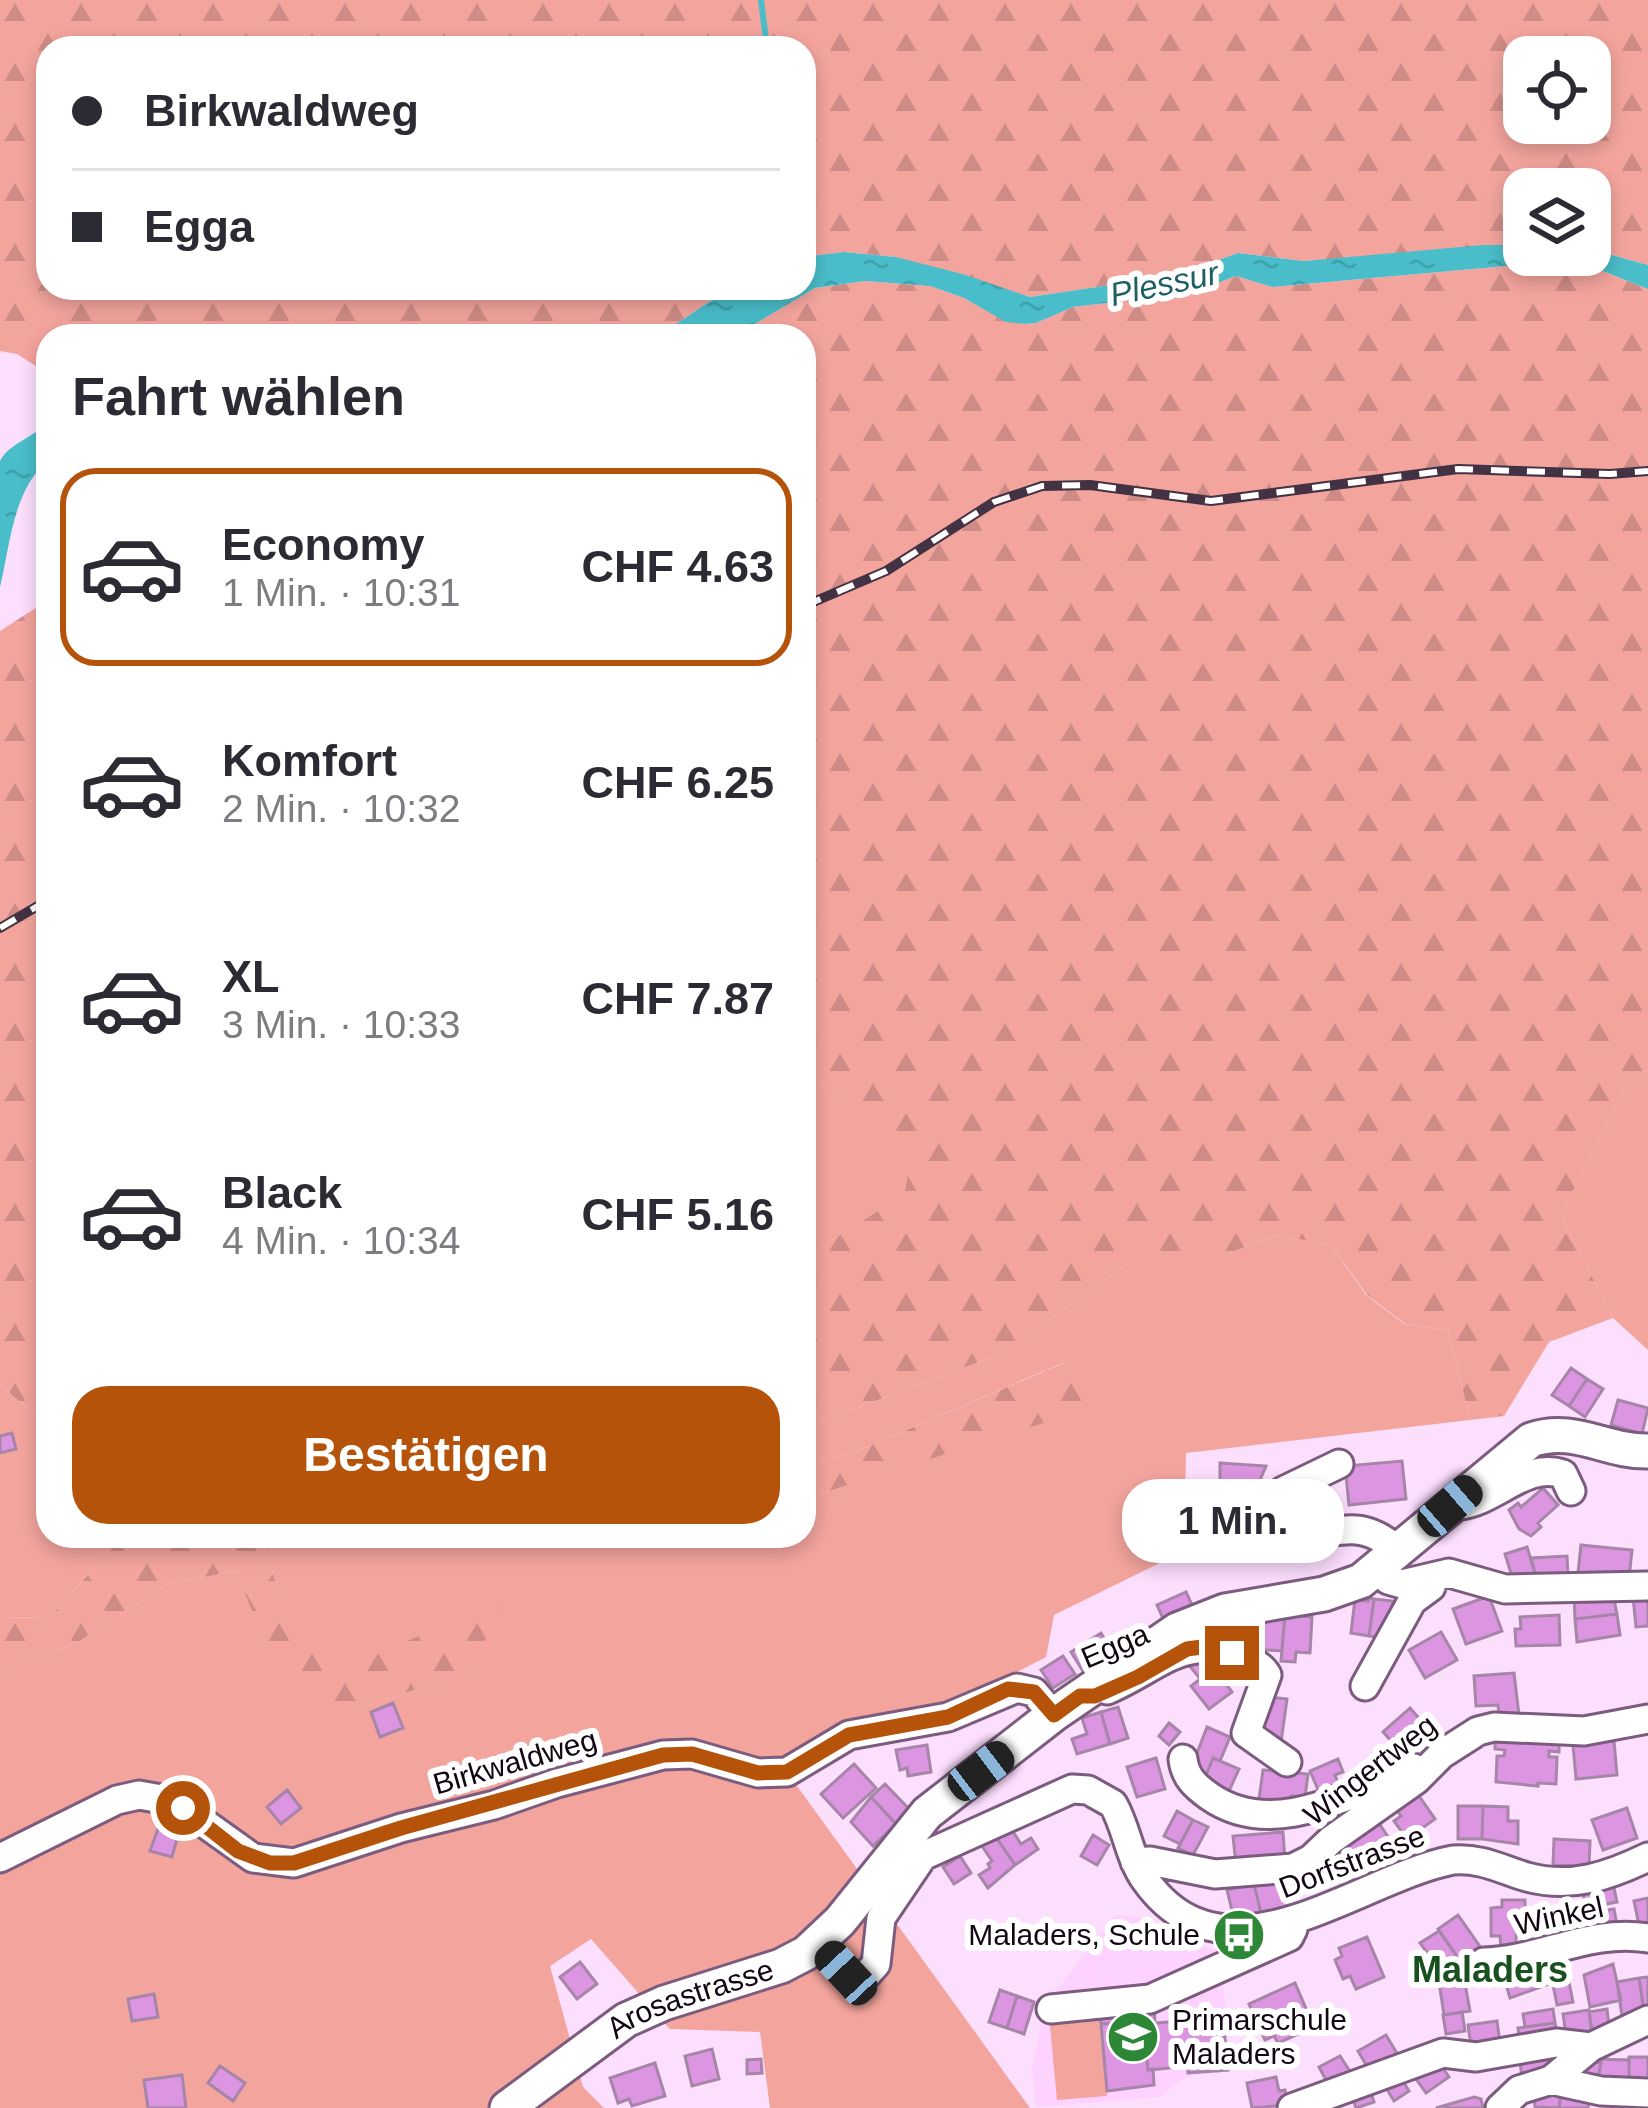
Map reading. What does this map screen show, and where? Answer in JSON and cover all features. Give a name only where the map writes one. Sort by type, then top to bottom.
[{"type":"main road","name":"Arosastrasse","points":[[507,2108],[626,2020],[781,1966],[819,1943],[927,1813],[1067,1706],[1198,1619],[1337,1591],[1389,1560],[1520,1445],[1541,1436],[1579,1435],[1626,1450],[1648,1451]]},
{"type":"street","points":[[1339,1464],[1283,1491],[1275,1508],[1279,1524],[1294,1534],[1369,1533],[1389,1560],[1388,1580],[1402,1584],[1455,1573],[1512,1590],[1646,1585]]},
{"type":"street","points":[[1450,1506],[1474,1504],[1530,1474],[1551,1470],[1563,1474],[1570,1491]]},
{"type":"street","points":[[1365,1686],[1412,1601],[1431,1587],[1434,1576]]},
{"type":"street","name":"Egga","points":[[1067,1706],[1197,1646],[1232,1653],[1263,1668],[1267,1675],[1246,1733],[1286,1762]]},
{"type":"street","name":"Birkwaldweg","points":[[0,1858],[117,1800],[139,1795],[167,1799],[183,1808],[238,1851],[294,1863],[663,1755],[692,1754],[758,1773],[787,1772],[849,1735],[948,1717],[1017,1688],[1067,1706]]},
{"type":"street","name":"Wingertweg","points":[[1136,1862],[1215,1874],[1293,1868],[1483,1729],[1585,1731],[1648,1719]]},
{"type":"street","points":[[1184,1759],[1190,1780],[1215,1800],[1248,1816],[1264,1817],[1305,1810],[1435,1760]]},
{"type":"street","name":"Dorfstrasse","points":[[819,1943],[846,1973],[857,1977],[868,1973],[876,1964],[881,1918],[923,1856],[1072,1790],[1088,1790],[1113,1804],[1136,1862],[1160,1898],[1206,1924],[1252,1928],[1297,1920],[1439,1863],[1482,1860],[1530,1878],[1571,1882],[1611,1874],[1648,1857]]},
{"type":"street","points":[[1051,2008],[1150,1999],[1289,1937],[1297,1920]]},
{"type":"street","name":"Winkel","points":[[1484,1962],[1574,1942],[1648,1938]]},
{"type":"street","points":[[1489,2055],[1506,2104],[1551,2080],[1591,2047],[1648,2020]]},
{"type":"street","points":[[1292,2108],[1443,2053],[1489,2055],[1556,2043],[1591,2047]]},
{"type":"street","points":[[1551,2080],[1637,2093]]},
{"type":"shaded area","name":"Primarschule Maladers","points":[[1115,1915],[1146,1918],[1162,1934],[1224,1952],[1231,2071],[1187,2076],[1159,2097],[1036,2107],[1032,2069],[1045,2005]]},
{"type":"green space","points":[[0,0],[1648,0],[1648,265],[1611,255],[1611,168],[1503,168],[1503,247],[1304,261],[1238,253],[1178,275],[1030,297],[896,257],[844,252],[816,256],[816,36],[36,36],[36,300],[712,300],[676,324],[36,324],[36,366],[17,354],[0,351]]},
{"type":"green space","points":[[1503,266],[1503,276],[1611,274],[1648,289],[1648,1070],[1630,1078],[1561,1215],[1613,1318],[1549,1342],[1504,1416],[1470,1420],[1448,1330],[1405,1324],[1367,1295],[1331,1245],[1276,1235],[1217,1258],[1135,1258],[1003,1353],[816,1423],[816,1250],[905,1194],[910,1157],[824,1083],[816,1087],[816,324],[755,324],[795,300],[816,300],[816,288],[865,281],[930,286],[1006,321],[1025,324],[1073,307],[1190,293],[1236,276],[1272,287]]},
{"type":"green space","points":[[36,608],[36,1416],[0,1385],[0,631]]},
{"type":"green space","points":[[1648,1070],[1648,1350],[1613,1318],[1561,1215],[1630,1078]]},
{"type":"green space","points":[[824,1083],[910,1156],[906,1194],[816,1250],[816,1087]]},
{"type":"green space","points":[[1276,1235],[1331,1245],[1366,1295],[1404,1324],[1448,1330],[1470,1420],[1186,1453],[1184,1551],[1054,1615],[1046,1657],[939,1712],[852,1724],[792,1779],[1030,2108],[770,2108],[760,2032],[670,2029],[591,1939],[550,1966],[583,2087],[604,2108],[0,2108],[0,1671],[75,1644],[168,1584],[236,1571],[354,1710],[469,1672],[506,1596],[346,1670],[275,1580],[263,1548],[816,1548],[816,1495],[1117,1398],[1063,1363],[855,1452],[816,1462],[816,1423],[1003,1353],[1135,1258],[1217,1258]]},
{"type":"green space","points":[[1064,1363],[1119,1399],[816,1495],[816,1462],[855,1452]]},
{"type":"green space","points":[[0,1385],[36,1416],[36,1548],[112,1548],[49,1618],[0,1617]]},
{"type":"green space","points":[[112,1548],[263,1548],[275,1580],[346,1669],[508,1595],[469,1672],[354,1710],[287,1697],[236,1571],[168,1584],[75,1644],[0,1671],[0,1617],[49,1618]]},
{"type":"green space","points":[[1100,2010],[1107,2096],[1057,2100],[1049,2015]]},
{"type":"water","name":"Plessur","points":[[1503,245],[1503,266],[1272,287],[1236,276],[1190,293],[1073,307],[1025,324],[1006,322],[964,298],[930,286],[865,281],[816,288],[816,256],[844,252],[896,257],[1030,297],[1178,275],[1238,253],[1304,261]]},
{"type":"water","points":[[1611,255],[1648,265],[1648,289],[1611,274]]},
{"type":"water","points":[[712,300],[795,300],[755,324],[676,324]]},
{"type":"water","points":[[36,432],[36,473],[20,502],[0,587],[0,461]]},
{"type":"building","points":[[1571,1368],[1587,1379],[1569,1406],[1552,1395]]},
{"type":"building","points":[[1587,1379],[1603,1389],[1585,1417],[1569,1406]]},
{"type":"building","points":[[1618,1400],[1648,1408],[1642,1434],[1611,1425]]},
{"type":"building","points":[[12,1433],[16,1449],[0,1453],[0,1436]]},
{"type":"building","points":[[1402,1461],[1406,1499],[1349,1505],[1345,1466]]},
{"type":"building","points":[[1220,1463],[1266,1466],[1250,1514],[1220,1512]]},
{"type":"building","points":[[1543,1488],[1558,1505],[1531,1536],[1519,1529],[1509,1510],[1518,1503],[1521,1507]]},
{"type":"building","points":[[1581,1545],[1632,1550],[1629,1578],[1578,1573]]},
{"type":"building","points":[[1527,1547],[1535,1573],[1513,1580],[1505,1554]]},
{"type":"building","points":[[1567,1556],[1568,1576],[1532,1578],[1531,1558]]},
{"type":"building","points":[[1186,1592],[1193,1607],[1164,1621],[1157,1605]]},
{"type":"building","points":[[1613,1595],[1617,1614],[1575,1619],[1574,1596]]},
{"type":"building","points":[[1489,1596],[1502,1631],[1466,1644],[1453,1609]]},
{"type":"building","points":[[1648,1596],[1648,1626],[1636,1627],[1633,1597]]},
{"type":"building","points":[[1355,1599],[1374,1599],[1369,1636],[1351,1633]]},
{"type":"building","points":[[1374,1599],[1393,1601],[1388,1638],[1369,1636]]},
{"type":"building","points":[[1254,1613],[1285,1615],[1282,1651],[1252,1649]]},
{"type":"building","points":[[1617,1614],[1620,1635],[1577,1642],[1575,1619]]},
{"type":"building","points":[[1285,1615],[1312,1617],[1310,1653],[1296,1652],[1295,1662],[1281,1661]]},
{"type":"building","points":[[1559,1615],[1560,1645],[1516,1646],[1520,1617]]},
{"type":"building","points":[[1441,1632],[1457,1660],[1425,1678],[1409,1650]]},
{"type":"building","points":[[1101,1633],[1116,1658],[1086,1676],[1071,1652]]},
{"type":"building","points":[[1202,1654],[1214,1668],[1200,1679],[1189,1665]]},
{"type":"building","points":[[1063,1656],[1075,1674],[1053,1688],[1041,1670]]},
{"type":"building","points":[[1214,1668],[1232,1692],[1209,1709],[1191,1686]]},
{"type":"building","points":[[1514,1673],[1519,1715],[1499,1716],[1498,1705],[1476,1706],[1474,1676]]},
{"type":"building","points":[[1262,1696],[1287,1699],[1281,1742],[1256,1739]]},
{"type":"building","points":[[393,1703],[403,1728],[380,1737],[371,1712]]},
{"type":"building","points":[[1118,1707],[1128,1738],[1110,1744],[1101,1712]]},
{"type":"building","points":[[1410,1708],[1432,1733],[1405,1757],[1383,1732]]},
{"type":"building","points":[[1101,1712],[1110,1744],[1077,1754],[1072,1739],[1087,1734],[1082,1718]]},
{"type":"building","points":[[1169,1723],[1180,1732],[1169,1745],[1159,1736]]},
{"type":"building","points":[[1207,1727],[1230,1737],[1220,1761],[1213,1758],[1204,1780],[1189,1774]]},
{"type":"building","points":[[1495,1741],[1559,1744],[1559,1752],[1549,1751],[1549,1757],[1557,1757],[1556,1784],[1496,1782],[1497,1756],[1504,1756],[1505,1750],[1495,1749]]},
{"type":"building","points":[[1614,1741],[1617,1775],[1576,1779],[1573,1745]]},
{"type":"building","points":[[927,1745],[931,1772],[908,1776],[907,1768],[900,1770],[896,1750]]},
{"type":"building","points":[[1156,1758],[1165,1789],[1137,1797],[1127,1767]]},
{"type":"building","points":[[1213,1758],[1239,1769],[1229,1791],[1204,1780]]},
{"type":"building","points":[[1338,1759],[1343,1772],[1335,1775],[1341,1791],[1322,1799],[1310,1771]]},
{"type":"building","points":[[854,1764],[876,1788],[843,1818],[821,1794]]},
{"type":"building","points":[[1263,1770],[1308,1774],[1305,1798],[1291,1796],[1290,1803],[1259,1799]]},
{"type":"building","points":[[885,1784],[910,1810],[896,1824],[871,1797]]},
{"type":"building","points":[[287,1790],[301,1808],[281,1824],[267,1807]]},
{"type":"building","points":[[1417,1793],[1435,1819],[1407,1839],[1394,1821],[1401,1816],[1396,1809]]},
{"type":"building","points":[[871,1797],[896,1824],[873,1846],[851,1822]]},
{"type":"building","points":[[1458,1806],[1483,1806],[1482,1839],[1458,1839]]},
{"type":"building","points":[[1483,1806],[1508,1807],[1508,1821],[1518,1821],[1518,1844],[1482,1839]]},
{"type":"building","points":[[1627,1808],[1637,1838],[1603,1850],[1592,1820]]},
{"type":"building","points":[[1177,1811],[1193,1820],[1180,1844],[1164,1836]]},
{"type":"building","points":[[1193,1820],[1208,1827],[1193,1855],[1178,1848]]},
{"type":"building","points":[[1377,1820],[1390,1840],[1356,1864],[1343,1844]]},
{"type":"building","points":[[1010,1827],[1021,1844],[1031,1838],[1038,1849],[1015,1865],[996,1837]]},
{"type":"building","points":[[158,1829],[178,1835],[172,1857],[150,1851]]},
{"type":"building","points":[[1283,1832],[1285,1861],[1236,1865],[1233,1836]]},
{"type":"building","points":[[1093,1835],[1109,1845],[1097,1865],[1081,1856]]},
{"type":"building","points":[[996,1837],[1015,1865],[988,1888],[979,1875],[992,1861],[982,1846]]},
{"type":"building","points":[[1554,1839],[1590,1841],[1589,1867],[1553,1865]]},
{"type":"building","points":[[960,1856],[971,1873],[954,1884],[943,1867]]},
{"type":"building","points":[[1282,1877],[1289,1906],[1261,1913],[1254,1884]]},
{"type":"building","points":[[1613,1883],[1617,1902],[1586,1908],[1582,1889]]},
{"type":"building","points":[[1254,1884],[1261,1913],[1234,1919],[1227,1890]]},
{"type":"building","points":[[1648,1898],[1648,1934],[1641,1935],[1634,1901]]},
{"type":"building","points":[[1502,1900],[1525,1900],[1525,1935],[1516,1935],[1516,1950],[1501,1950],[1500,1936],[1491,1936],[1491,1908],[1502,1907]]},
{"type":"building","points":[[1614,1909],[1618,1930],[1594,1935],[1590,1913]]},
{"type":"building","points":[[1458,1915],[1481,1948],[1461,1962],[1438,1929]]},
{"type":"building","points":[[1439,1931],[1461,1962],[1439,1969],[1420,1943]]},
{"type":"building","points":[[1367,1937],[1384,1977],[1356,1989],[1350,1976],[1343,1979],[1335,1960],[1342,1956],[1339,1948]]},
{"type":"building","points":[[1545,1953],[1552,1974],[1561,1971],[1563,1979],[1510,1998],[1501,1967]]},
{"type":"building","points":[[580,1962],[597,1984],[577,1999],[560,1977]]},
{"type":"building","points":[[1461,1962],[1464,1974],[1443,1980],[1439,1969]]},
{"type":"building","points":[[1613,1964],[1621,2000],[1590,2007],[1584,1975]]},
{"type":"building","points":[[1648,1977],[1648,2009],[1644,2010],[1639,1978]]},
{"type":"building","points":[[1464,1978],[1470,2011],[1444,2015],[1439,1982]]},
{"type":"building","points":[[1639,1978],[1645,2019],[1623,2023],[1617,1982]]},
{"type":"building","points":[[1569,1982],[1573,2002],[1557,2005],[1553,1985]]},
{"type":"building","points":[[1295,1983],[1311,2020],[1302,2024],[1305,2031],[1278,2043],[1274,2036],[1265,2040],[1249,2004]]},
{"type":"building","points":[[1000,1990],[1017,1996],[1007,2028],[989,2022]]},
{"type":"building","points":[[154,1994],[158,2017],[132,2021],[128,1999]]},
{"type":"building","points":[[1017,1996],[1034,2002],[1024,2034],[1007,2028]]},
{"type":"building","points":[[1154,2005],[1155,2023],[1101,2024],[1100,2010]]},
{"type":"building","points":[[1553,2009],[1555,2023],[1525,2027],[1523,2014]]},
{"type":"building","points":[[1607,2009],[1610,2034],[1592,2036],[1589,2012]]},
{"type":"building","points":[[1589,2010],[1593,2038],[1567,2042],[1563,2014]]},
{"type":"building","points":[[1462,2012],[1465,2031],[1446,2034],[1443,2015]]},
{"type":"building","points":[[1223,2019],[1228,2070],[1188,2073],[1186,2053],[1180,2054],[1181,2067],[1148,2070],[1144,2024]]},
{"type":"building","points":[[1131,2021],[1131,2026],[1144,2025],[1154,2085],[1107,2091],[1101,2024]]},
{"type":"building","points":[[1497,2021],[1501,2049],[1472,2053],[1468,2025]]},
{"type":"building","points":[[1555,2023],[1558,2039],[1520,2044],[1518,2028]]},
{"type":"building","points":[[1386,2035],[1401,2060],[1373,2077],[1358,2051]]},
{"type":"building","points":[[1559,2045],[1561,2071],[1523,2083],[1518,2049]]},
{"type":"building","points":[[712,2049],[719,2079],[692,2086],[685,2056]]},
{"type":"building","points":[[1340,2056],[1355,2079],[1332,2091],[1319,2067]]},
{"type":"building","points":[[1629,2057],[1648,2057],[1648,2090],[1629,2090]]},
{"type":"building","points":[[761,2059],[762,2073],[747,2074],[747,2060]]},
{"type":"building","points":[[1574,2059],[1601,2063],[1596,2087],[1570,2083]]},
{"type":"building","points":[[1595,2059],[1629,2060],[1629,2090],[1596,2087],[1601,2063]]},
{"type":"building","points":[[1437,2060],[1449,2077],[1426,2093],[1414,2076]]},
{"type":"building","points":[[655,2063],[665,2096],[632,2106],[629,2099],[618,2103],[610,2078]]},
{"type":"building","points":[[220,2066],[245,2083],[233,2101],[208,2083]]},
{"type":"building","points":[[1398,2073],[1409,2091],[1394,2101],[1383,2083]]},
{"type":"building","points":[[182,2075],[186,2108],[148,2108],[144,2080]]},
{"type":"building","points":[[1276,2077],[1279,2091],[1285,2090],[1287,2105],[1252,2108],[1247,2083]]},
{"type":"building","points":[[1562,2085],[1591,2089],[1588,2108],[1559,2108]]},
{"type":"building","points":[[1533,2086],[1562,2088],[1559,2108],[1535,2107]]},
{"type":"building","points":[[1369,2087],[1374,2102],[1356,2108],[1351,2093]]},
{"type":"building","points":[[1481,2099],[1483,2108],[1436,2108]]},
{"type":"waterway","points":[[761,0],[766,36]]},
{"type":"railway","points":[[816,601],[886,571],[994,502],[1042,486],[1090,485],[1211,501],[1458,469],[1648,471]]},
{"type":"railway","points":[[0,928],[36,907]]},
{"type":"place","name":"Maladers, Schule","points":[[1239,1935]]},
{"type":"place","name":"Primarschule Maladers","points":[[1133,2037]]},
{"type":"district","name":"Maladers","points":[[1490,1969]]},
{"type":"route","points":[[183,1808],[238,1851],[270,1863],[294,1863],[663,1755],[692,1754],[758,1773],[787,1772],[849,1735],[948,1717],[1008,1689],[1034,1692],[1054,1715],[1080,1696],[1095,1696],[1187,1649],[1209,1646],[1232,1653]]}]
